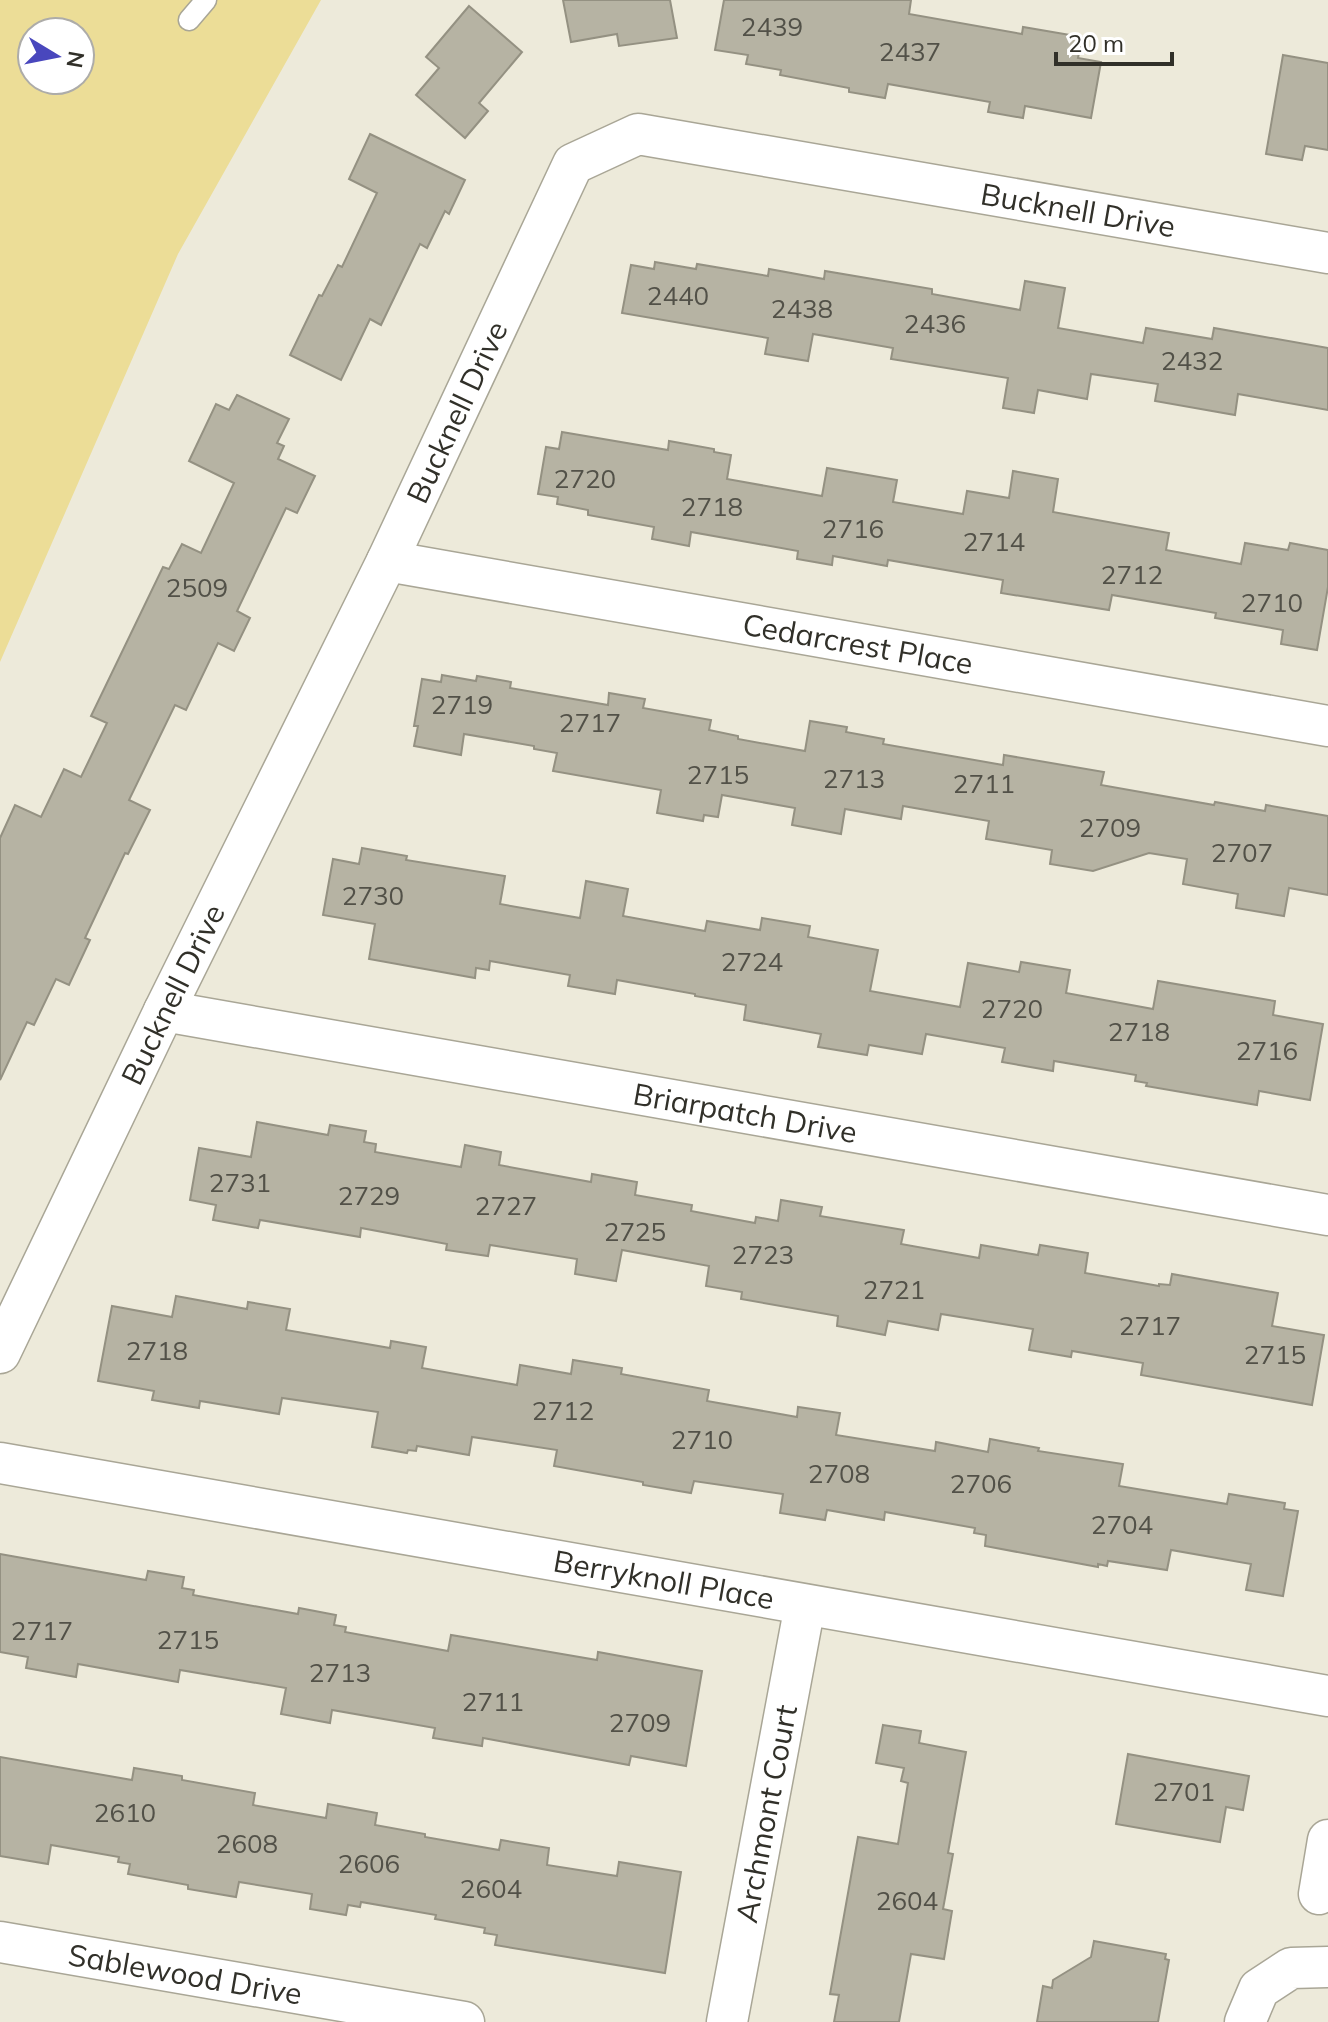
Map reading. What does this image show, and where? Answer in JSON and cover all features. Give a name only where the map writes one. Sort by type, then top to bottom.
[{"type":"street","name":"Bucknell Drive","points":[[0,1353],[164,1011],[387,561],[573,164],[638,134],[1328,253]]},
{"type":"street","name":"Cedarcrest Place","points":[[387,561],[1328,726]]},
{"type":"street","name":"Briarpatch Drive","points":[[164,1011],[1328,1215]]},
{"type":"street","name":"Berryknoll Place","points":[[0,1463],[1328,1696]]},
{"type":"street","name":"Archmont Court","points":[[727,2022],[805,1605]]},
{"type":"street","points":[[1319,1894],[1328,1840]]},
{"type":"street","name":"Sablewood Drive","points":[[0,1942],[464,2022]]},
{"type":"street","points":[[1245,2022],[1259,1989],[1291,1968],[1328,1967]]},
{"type":"lane","points":[[189,20],[206,0]]},
{"type":"shaded area","points":[[0,0],[321,0],[178,254],[0,662]]},
{"type":"building","points":[[563,0],[670,0],[677,38],[619,46],[617,34],[571,42]]},
{"type":"building","points":[[724,0],[911,0],[909,14],[1022,34],[1023,27],[1082,37],[1078,58],[1101,62],[1091,118],[1025,106],[1023,118],[988,112],[990,102],[888,84],[885,98],[780,75],[781,70],[746,64],[748,55],[715,50]]},
{"type":"building","points":[[469,6],[522,52],[479,103],[488,111],[465,138],[416,95],[439,68],[426,57]]},
{"type":"building","points":[[1283,55],[1328,63],[1328,150],[1305,146],[1302,160],[1266,154]]},
{"type":"building","points":[[370,134],[465,180],[449,214],[445,211],[427,248],[420,244],[381,325],[370,319],[341,380],[290,355],[319,295],[322,296],[338,265],[342,267],[377,193],[349,179]]},
{"type":"building","points":[[655,262],[696,269],[697,264],[768,276],[769,269],[824,279],[825,271],[932,289],[932,294],[1020,310],[1025,281],[1065,288],[1058,328],[1143,343],[1146,328],[1212,339],[1214,328],[1328,348],[1328,410],[1238,394],[1235,415],[1155,401],[1158,384],[1091,374],[1087,399],[1038,390],[1034,413],[1003,408],[1008,378],[891,359],[893,348],[813,334],[808,361],[765,354],[768,338],[622,313],[631,265],[654,269]]},
{"type":"building","points":[[237,395],[289,419],[277,443],[284,446],[278,459],[315,476],[297,513],[286,508],[237,611],[250,618],[234,651],[218,643],[186,710],[175,705],[129,800],[150,810],[128,854],[125,853],[85,938],[90,940],[69,985],[56,979],[34,1025],[27,1022],[0,1080],[0,838],[15,805],[41,817],[64,769],[81,777],[107,723],[91,716],[163,567],[169,569],[182,544],[201,553],[234,483],[189,461],[216,404],[229,410]]},
{"type":"building","points":[[562,432],[668,450],[669,441],[714,449],[714,452],[731,455],[727,479],[822,496],[827,468],[897,480],[893,502],[963,514],[967,491],[1009,498],[1013,471],[1058,479],[1053,512],[1169,533],[1166,550],[1241,564],[1245,543],[1288,550],[1290,543],[1328,550],[1328,587],[1317,650],[1281,644],[1283,630],[1215,618],[1216,613],[1112,595],[1109,610],[1001,593],[1003,580],[888,560],[887,566],[833,556],[832,565],[797,559],[798,551],[691,532],[689,546],[652,539],[654,527],[588,515],[588,510],[557,504],[558,497],[538,494],[546,447],[559,449]]},
{"type":"building","points":[[442,675],[476,681],[477,676],[511,682],[510,688],[608,705],[609,693],[645,699],[643,708],[711,720],[709,730],[738,736],[738,739],[805,751],[810,721],[847,727],[846,732],[884,739],[883,744],[1003,765],[1004,755],[1104,772],[1101,785],[1214,805],[1215,802],[1265,811],[1266,805],[1328,816],[1328,895],[1289,888],[1284,916],[1236,908],[1238,894],[1183,884],[1187,859],[1149,853],[1093,871],[1050,864],[1052,850],[986,839],[989,821],[903,806],[901,819],[845,809],[841,834],[792,825],[795,808],[722,795],[718,817],[704,815],[703,821],[657,813],[661,790],[553,771],[557,753],[534,749],[534,746],[464,734],[461,755],[414,746],[422,679],[441,682]]},
{"type":"building","points":[[362,848],[407,856],[406,860],[505,876],[500,904],[580,918],[586,881],[628,889],[623,916],[705,931],[707,921],[760,930],[762,918],[810,926],[808,937],[878,950],[870,991],[960,1007],[968,963],[1019,972],[1021,962],[1070,970],[1066,993],[1153,1009],[1158,981],[1275,1001],[1273,1015],[1323,1024],[1310,1100],[1259,1091],[1257,1105],[1146,1086],[1147,1083],[1135,1081],[1136,1075],[1054,1061],[1053,1071],[1002,1062],[1005,1048],[926,1034],[922,1054],[869,1045],[867,1055],[818,1047],[821,1034],[744,1020],[746,1005],[695,994],[617,980],[615,994],[568,986],[570,975],[490,961],[489,970],[476,968],[475,978],[369,959],[375,924],[323,915],[333,859],[359,864]]},
{"type":"building","points":[[257,1122],[328,1135],[330,1125],[366,1131],[364,1142],[376,1144],[375,1152],[461,1167],[465,1145],[501,1152],[499,1165],[591,1182],[592,1174],[637,1182],[635,1195],[692,1205],[691,1211],[755,1223],[756,1217],[778,1221],[781,1200],[822,1207],[820,1216],[904,1230],[901,1244],[979,1258],[981,1245],[1038,1255],[1040,1245],[1088,1253],[1085,1273],[1159,1286],[1170,1285],[1172,1274],[1278,1293],[1272,1326],[1324,1335],[1312,1405],[1141,1375],[1143,1363],[1072,1351],[1071,1357],[1029,1350],[1033,1329],[941,1314],[938,1330],[888,1321],[885,1335],[837,1326],[838,1316],[741,1299],[742,1292],[706,1286],[709,1266],[622,1250],[616,1281],[575,1274],[577,1259],[490,1245],[488,1256],[446,1250],[447,1244],[361,1228],[360,1237],[260,1220],[258,1228],[213,1220],[216,1205],[190,1200],[199,1148],[251,1157]]},
{"type":"building","points":[[176,1296],[247,1309],[248,1302],[290,1309],[286,1330],[390,1348],[391,1341],[426,1347],[422,1368],[517,1385],[520,1365],[571,1374],[573,1360],[622,1368],[621,1374],[709,1390],[707,1401],[797,1417],[798,1407],[840,1413],[836,1435],[935,1451],[936,1442],[988,1452],[990,1439],[1039,1448],[1038,1451],[1123,1464],[1119,1486],[1227,1504],[1229,1494],[1285,1503],[1284,1509],[1298,1511],[1283,1596],[1246,1590],[1251,1564],[1171,1550],[1167,1570],[1108,1561],[1107,1566],[1098,1564],[1098,1567],[985,1546],[986,1535],[974,1533],[975,1528],[885,1512],[884,1520],[827,1510],[825,1520],[780,1513],[783,1494],[694,1481],[691,1493],[554,1466],[557,1450],[472,1437],[469,1455],[417,1446],[416,1451],[408,1450],[407,1453],[372,1447],[378,1412],[282,1398],[279,1414],[200,1401],[199,1408],[152,1400],[154,1391],[98,1381],[112,1306],[172,1317]]},
{"type":"building","points":[[0,1554],[146,1580],[148,1571],[184,1577],[182,1588],[194,1590],[193,1595],[298,1614],[299,1608],[336,1615],[334,1625],[346,1627],[345,1632],[448,1651],[451,1635],[597,1660],[598,1652],[702,1671],[686,1766],[631,1756],[629,1765],[483,1738],[482,1746],[433,1738],[435,1728],[332,1710],[330,1723],[281,1714],[286,1688],[180,1670],[178,1682],[78,1664],[76,1677],[26,1668],[28,1657],[0,1652]]},
{"type":"building","points":[[883,1725],[921,1731],[919,1743],[966,1752],[948,1853],[953,1854],[943,1909],[952,1911],[944,1959],[911,1954],[899,2022],[834,2022],[839,1995],[830,1994],[858,1837],[898,1844],[908,1783],[901,1781],[904,1768],[876,1763]]},
{"type":"building","points":[[1128,1754],[1249,1776],[1243,1810],[1226,1807],[1220,1842],[1116,1824]]},
{"type":"building","points":[[0,1757],[132,1780],[134,1768],[182,1776],[182,1780],[255,1793],[253,1805],[326,1818],[328,1804],[377,1813],[375,1825],[425,1834],[425,1837],[499,1850],[501,1840],[549,1848],[547,1865],[617,1876],[619,1862],[681,1872],[665,1973],[495,1945],[497,1935],[484,1933],[485,1928],[435,1919],[436,1915],[361,1902],[360,1907],[348,1905],[346,1915],[310,1909],[312,1894],[239,1882],[236,1897],[188,1889],[188,1885],[128,1874],[130,1864],[118,1862],[119,1857],[51,1845],[48,1864],[0,1856]]},
{"type":"building","points":[[1094,1941],[1166,1954],[1165,1959],[1169,1960],[1158,2022],[1037,2022],[1043,1986],[1052,1988],[1053,1980],[1091,1957]]}]
